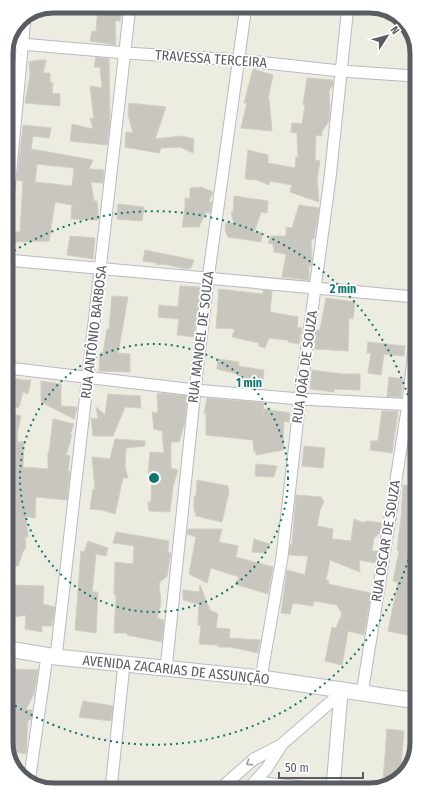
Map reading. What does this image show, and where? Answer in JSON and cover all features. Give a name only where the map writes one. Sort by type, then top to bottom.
[{"type":"main road","name":"AVENIDA ZACARIAS DE ASSUNÇÃO","points":[[13,650],[52,656],[261,678],[342,692],[410,700]]},
{"type":"street","name":"RUA ANTÔNIO BARBOSA","points":[[30,775],[52,656],[88,377],[129,13]]},
{"type":"street","name":"RUA MANOEL DE SOUZA","points":[[166,669],[208,279],[245,13]]},
{"type":"street","name":"RUA JOÃO DE SOUZA","points":[[261,678],[282,557],[300,399],[330,178],[347,13]]},
{"type":"street","points":[[13,140],[24,26]]},
{"type":"street","name":"TRAVESSA TERCEIRA","points":[[14,43],[126,53],[239,60],[340,71],[410,76]]},
{"type":"street","points":[[13,261],[410,297]]},
{"type":"street","points":[[13,369],[195,390],[300,399],[410,405]]},
{"type":"street","name":"RUA OSCAR DE SOUZA","points":[[362,694],[410,411]]},
{"type":"street","points":[[112,783],[124,664]]},
{"type":"street","points":[[227,783],[254,759],[281,745],[342,692]]},
{"type":"street","points":[[333,783],[342,692]]},
{"type":"street","points":[[254,783],[268,768],[281,745]]},
{"type":"building","points":[[97,13],[121,13],[120,21],[115,21],[116,45],[90,41],[92,31],[96,32]]},
{"type":"building","points":[[96,57],[109,59],[110,123],[107,145],[70,141],[72,124],[93,129],[90,118],[94,119],[90,86],[102,88],[100,67],[94,67]]},
{"type":"building","points":[[46,60],[43,73],[50,73],[50,82],[53,83],[52,93],[60,94],[60,106],[25,103],[30,75],[29,62]]},
{"type":"building","points":[[253,69],[273,75],[268,99],[272,131],[241,128],[247,103],[244,103]]},
{"type":"building","points":[[307,78],[333,80],[333,85],[329,91],[329,121],[322,131],[322,136],[316,135],[315,160],[320,161],[317,178],[319,202],[290,192],[292,185],[270,181],[269,185],[257,180],[245,179],[248,150],[268,155],[268,163],[295,168],[296,157],[298,157],[297,133],[291,132],[292,123],[302,124]]},
{"type":"building","points":[[129,103],[166,107],[155,139],[182,136],[194,139],[193,153],[180,147],[161,148],[159,153],[125,147],[126,132],[133,133],[128,114]]},
{"type":"building","points":[[23,125],[51,128],[49,138],[33,136],[31,149],[93,160],[89,169],[104,170],[103,183],[91,182],[94,201],[97,201],[98,220],[71,219],[72,205],[55,202],[49,241],[13,242],[14,232],[20,232],[23,181],[17,180]],"holes":[[[37,164],[74,168],[72,186],[35,182]]]},
{"type":"building","points":[[201,187],[213,192],[209,201],[212,202],[210,213],[206,212],[199,227],[182,227],[185,198],[190,199],[190,188]]},
{"type":"building","points":[[234,196],[268,201],[267,213],[261,212],[254,233],[262,232],[261,242],[228,237],[225,230],[226,223],[234,223],[231,212],[233,212]]},
{"type":"building","points":[[118,204],[144,207],[142,221],[117,219]]},
{"type":"building","points":[[299,205],[319,208],[314,239],[311,239],[312,259],[311,266],[309,266],[309,280],[282,277],[286,254],[274,252],[273,244],[268,243],[271,236],[286,236],[286,227],[292,228]]},
{"type":"building","points":[[70,236],[95,238],[93,259],[67,255]]},
{"type":"building","points":[[145,250],[194,260],[191,268],[187,269],[163,264],[156,265],[157,263],[143,261]]},
{"type":"building","points":[[180,286],[200,287],[194,337],[177,335],[179,319],[158,317],[159,305],[178,307]]},
{"type":"building","points":[[219,289],[263,294],[263,290],[272,291],[270,312],[298,317],[297,327],[302,328],[299,344],[288,342],[288,340],[269,338],[265,348],[259,346],[259,343],[232,337],[235,329],[216,328]]},
{"type":"building","points":[[112,296],[128,297],[118,353],[130,354],[130,372],[99,371],[100,353],[103,353],[107,329],[109,329]]},
{"type":"building","points":[[326,298],[355,302],[353,319],[349,318],[348,351],[315,349],[316,330],[320,330]]},
{"type":"building","points":[[368,342],[405,346],[404,356],[384,354],[381,375],[368,373],[371,353],[367,353]]},
{"type":"building","points":[[218,359],[239,362],[238,366],[264,370],[262,389],[237,387],[238,374],[217,369]]},
{"type":"building","points":[[312,370],[342,374],[360,374],[360,390],[334,389],[334,392],[310,389]]},
{"type":"building","points":[[389,377],[403,379],[401,397],[387,397]]},
{"type":"building","points":[[13,378],[31,380],[28,394],[23,392],[19,407],[13,408]]},
{"type":"building","points":[[41,381],[61,384],[61,406],[77,407],[74,419],[41,402]]},
{"type":"building","points":[[157,393],[187,396],[185,422],[179,442],[171,442],[171,468],[178,470],[173,486],[170,512],[149,511],[148,502],[151,502],[152,475],[148,475],[150,452],[164,453],[162,431],[154,429],[152,412],[158,413]]},
{"type":"building","points":[[108,394],[140,396],[141,408],[125,407],[113,436],[93,436],[91,418],[98,419],[96,407],[105,415]]},
{"type":"building","points":[[207,398],[264,403],[262,416],[264,409],[290,413],[289,422],[284,421],[283,450],[256,455],[256,452],[254,452],[253,440],[206,435],[206,414],[204,414]]},
{"type":"building","points":[[382,411],[398,411],[392,453],[370,450],[371,441],[378,441]]},
{"type":"building","points":[[13,414],[21,416],[17,434],[18,442],[24,442],[23,467],[48,469],[48,452],[53,419],[74,424],[66,455],[70,456],[67,500],[36,497],[35,518],[26,516],[28,537],[25,537],[26,549],[24,549],[18,566],[13,565]]},
{"type":"building","points":[[115,439],[145,441],[145,446],[126,448],[125,467],[128,478],[123,478],[115,514],[102,510],[90,509],[93,489],[95,490],[92,457],[110,459]]},
{"type":"building","points":[[304,446],[325,448],[323,468],[302,466]]},
{"type":"building","points":[[256,464],[277,466],[274,477],[255,476]]},
{"type":"building","points":[[197,480],[228,486],[229,492],[222,522],[196,516],[194,509],[194,496],[196,496]]},
{"type":"building","points":[[403,485],[410,486],[410,636],[388,631],[398,582],[393,581],[399,551],[397,550]]},
{"type":"building","points":[[296,495],[321,497],[324,502],[320,510],[317,526],[333,529],[332,539],[351,541],[354,519],[364,523],[366,521],[382,523],[380,533],[374,538],[372,551],[378,551],[376,563],[359,560],[360,572],[330,560],[326,580],[329,581],[328,584],[371,593],[364,635],[348,631],[342,665],[325,661],[332,627],[336,628],[342,614],[337,605],[314,601],[313,606],[293,603],[290,614],[281,613],[287,570],[305,575],[308,556],[289,555],[290,545],[292,545]]},
{"type":"building","points":[[188,529],[222,529],[219,542],[238,546],[236,557],[273,567],[268,594],[235,584],[239,577],[211,568],[207,583],[189,574],[196,537],[187,534]]},
{"type":"building","points":[[116,532],[169,541],[168,552],[171,553],[167,576],[159,583],[161,603],[157,618],[164,620],[162,642],[127,635],[127,633],[114,633],[116,595],[114,594],[115,562],[133,564],[134,546],[113,543]]},
{"type":"building","points":[[254,539],[270,544],[265,553],[252,552]]},
{"type":"building","points":[[88,541],[108,548],[106,556],[96,554],[92,592],[98,592],[96,633],[75,630],[81,551],[84,552]]},
{"type":"building","points":[[13,585],[44,586],[43,604],[55,607],[52,626],[42,626],[42,632],[25,629],[26,615],[13,617]]},
{"type":"building","points":[[200,585],[210,610],[218,614],[216,628],[230,629],[229,638],[260,640],[258,653],[230,647],[218,647],[218,645],[199,644],[201,626],[198,625],[199,604],[183,600],[183,590],[199,592]]},
{"type":"building","points":[[13,669],[38,670],[34,694],[26,709],[32,710],[31,720],[28,720],[26,754],[14,751]]},
{"type":"building","points":[[83,701],[113,706],[111,721],[79,717]]},
{"type":"building","points":[[387,729],[404,731],[401,768],[390,778],[383,781]]}]
